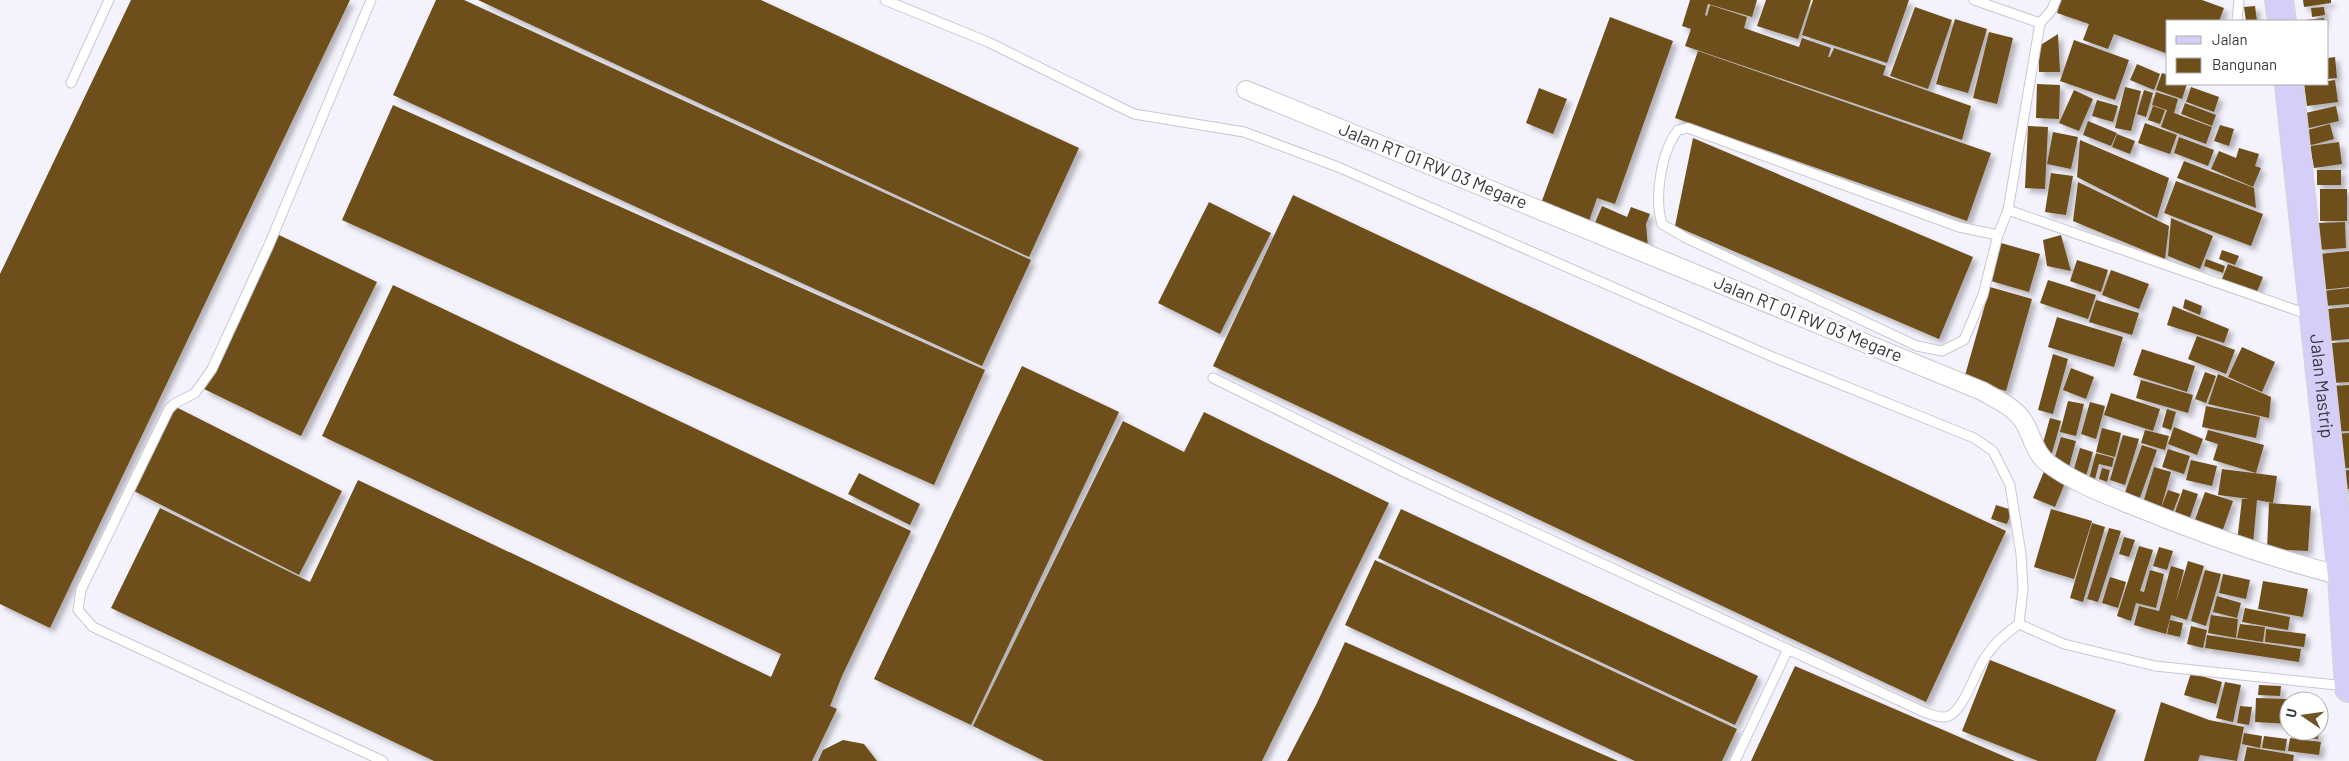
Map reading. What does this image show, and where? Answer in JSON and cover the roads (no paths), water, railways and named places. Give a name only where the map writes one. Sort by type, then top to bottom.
[{"type":"main road","points":[[2280,0],[2282,20]]},
{"type":"main road","name":"Jalan Mastrip","points":[[2289,85],[2316,317],[2342,576],[2349,688]]},
{"type":"street","name":"Jalan RT 01 RW 03 Megare","points":[[1246,90],[1982,390],[2012,408],[2023,420],[2031,440],[2046,463],[2076,482],[2189,529],[2297,564],[2342,576]]},
{"type":"lane","points":[[71,84],[109,0]]},
{"type":"lane","points":[[371,0],[269,245],[212,370],[195,393],[174,404],[170,409],[82,590],[78,610],[93,627],[383,761]]},
{"type":"lane","points":[[885,0],[988,42],[1134,114],[1244,132],[1338,167],[1776,358],[1974,438],[1993,451],[2010,485],[2022,571],[2023,588],[2019,624],[1999,639],[1991,649],[1960,705],[1949,716],[1939,717],[1926,713],[1408,474],[1213,378]]},
{"type":"lane","points":[[1974,0],[2040,23]]},
{"type":"lane","points":[[1998,235],[1959,227],[1688,128],[1678,130],[1672,138],[1658,190],[1658,210],[1662,224],[1686,238],[1917,346],[1942,351],[1964,340],[1983,295],[1998,235],[2008,210],[2040,23],[2051,11],[2056,0]]},
{"type":"lane","points":[[2237,20],[2238,0]]},
{"type":"lane","points":[[2008,210],[2316,317]]},
{"type":"lane","points":[[2019,624],[2064,644],[2155,666],[2349,688]]},
{"type":"lane","points":[[1735,761],[1788,649]]}]
